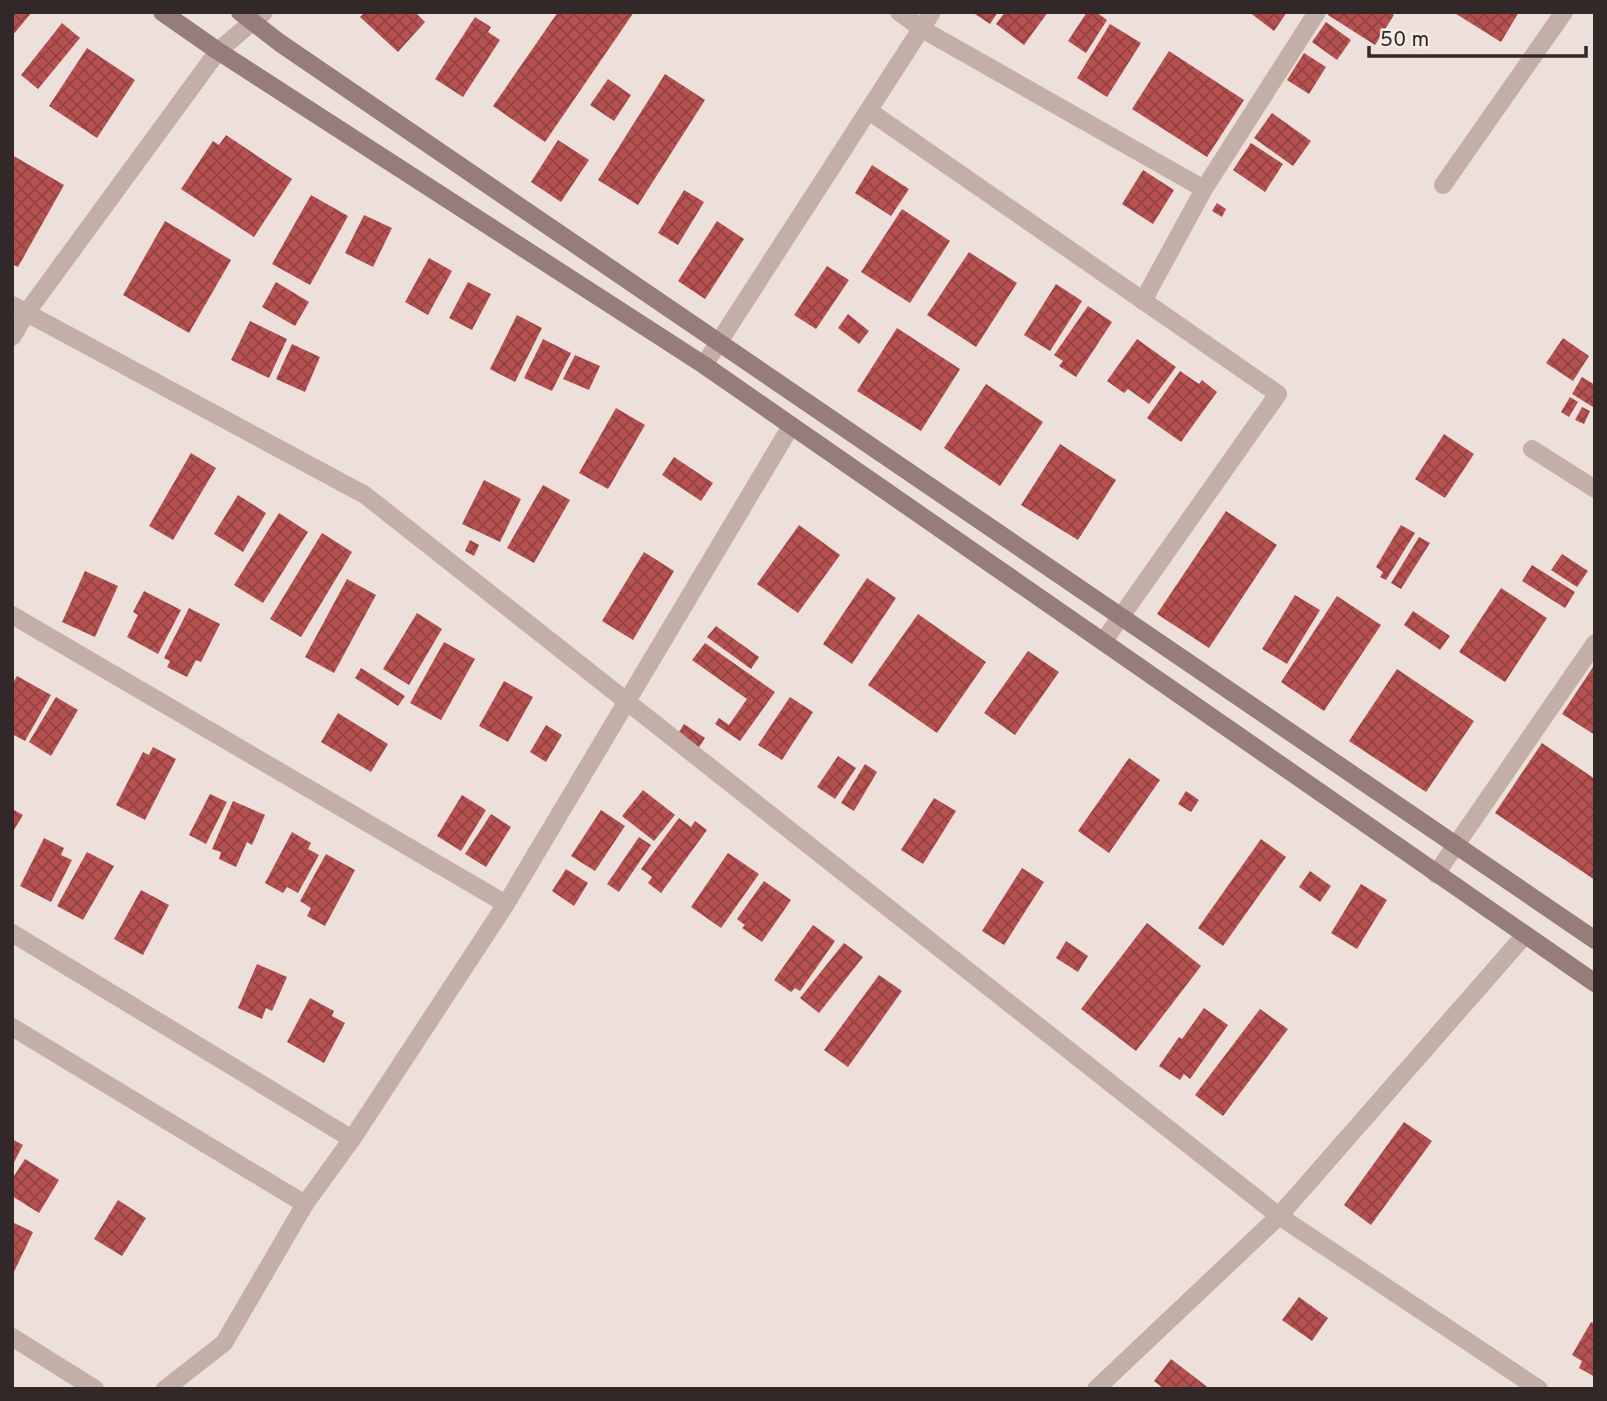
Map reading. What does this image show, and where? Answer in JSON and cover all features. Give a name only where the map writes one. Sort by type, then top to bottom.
[{"type":"street","points":[[162,12],[218,51],[704,365],[1595,983]]},
{"type":"street","points":[[899,12],[922,29],[1205,189]]},
{"type":"street","points":[[704,365],[932,12]]},
{"type":"street","points":[[1143,300],[1205,189],[1317,12]]},
{"type":"street","points":[[1443,185],[1564,12]]},
{"type":"street","points":[[12,337],[19,308],[218,51],[252,15],[719,341],[1595,940]]},
{"type":"street","points":[[869,111],[1278,394],[1103,642]]},
{"type":"street","points":[[19,308],[365,495],[1279,1216],[1539,1389]]},
{"type":"street","points":[[165,1389],[225,1343],[305,1204],[352,1139],[506,904],[791,426]]},
{"type":"street","points":[[1532,449],[1595,489]]},
{"type":"street","points":[[12,615],[506,904]]},
{"type":"street","points":[[1436,874],[1595,643]]},
{"type":"street","points":[[12,933],[352,1139]]},
{"type":"street","points":[[1096,1389],[1279,1216],[1525,935]]},
{"type":"street","points":[[12,1027],[305,1204]]},
{"type":"street","points":[[12,1337],[95,1389]]},
{"type":"building","points":[[12,12],[32,12],[12,36]]},
{"type":"building","points":[[365,12],[415,12],[425,22],[398,52],[360,17]]},
{"type":"building","points":[[558,12],[634,12],[545,142],[493,106]]},
{"type":"building","points":[[972,12],[998,12],[990,24]]},
{"type":"building","points":[[1005,12],[1048,12],[1024,45],[996,24]]},
{"type":"building","points":[[1087,12],[1096,12],[1107,20],[1086,53],[1068,41]]},
{"type":"building","points":[[1249,12],[1287,12],[1274,31]]},
{"type":"building","points":[[1329,12],[1390,12],[1394,15],[1375,45],[1328,15]]},
{"type":"building","points":[[1453,12],[1519,12],[1501,42]]},
{"type":"building","points":[[475,17],[491,27],[488,32],[500,40],[463,97],[435,79]]},
{"type":"building","points":[[1326,22],[1351,40],[1337,60],[1312,42]]},
{"type":"building","points":[[62,23],[80,38],[38,89],[21,75]]},
{"type":"building","points":[[1110,24],[1141,43],[1107,97],[1077,78]]},
{"type":"building","points":[[87,48],[135,80],[97,138],[49,106]]},
{"type":"building","points":[[1169,51],[1244,100],[1207,157],[1132,109]]},
{"type":"building","points":[[1304,53],[1326,67],[1309,94],[1287,80]]},
{"type":"building","points":[[665,74],[705,100],[638,205],[598,180]]},
{"type":"building","points":[[608,79],[631,95],[614,121],[590,105]]},
{"type":"building","points":[[1272,113],[1311,141],[1293,166],[1254,138]]},
{"type":"building","points":[[226,135],[292,179],[254,237],[181,189],[213,141],[219,145]]},
{"type":"building","points":[[558,140],[589,160],[561,202],[531,182]]},
{"type":"building","points":[[1251,143],[1283,164],[1265,192],[1233,170]]},
{"type":"building","points":[[12,155],[64,185],[18,267],[12,264]]},
{"type":"building","points":[[872,165],[909,189],[891,216],[855,193]]},
{"type":"building","points":[[1143,170],[1174,190],[1153,224],[1122,204]]},
{"type":"building","points":[[684,190],[704,202],[678,245],[658,233]]},
{"type":"building","points":[[311,195],[348,216],[310,285],[272,264]]},
{"type":"building","points":[[1217,203],[1226,209],[1222,217],[1212,211]]},
{"type":"building","points":[[902,209],[950,241],[910,303],[861,272]]},
{"type":"building","points":[[364,215],[392,228],[373,267],[345,253]]},
{"type":"building","points":[[165,221],[231,260],[189,333],[123,295]]},
{"type":"building","points":[[717,221],[744,239],[705,299],[678,281]]},
{"type":"building","points":[[969,252],[1017,283],[976,347],[927,315]]},
{"type":"building","points":[[429,258],[452,271],[428,315],[405,302]]},
{"type":"building","points":[[827,266],[849,280],[816,329],[794,315]]},
{"type":"building","points":[[276,282],[309,302],[295,326],[262,307]]},
{"type":"building","points":[[468,282],[491,294],[472,330],[449,318]]},
{"type":"building","points":[[1056,284],[1082,301],[1050,351],[1024,335]]},
{"type":"building","points":[[1088,306],[1112,322],[1076,377],[1059,366],[1063,361],[1054,355]]},
{"type":"building","points":[[848,314],[869,331],[859,344],[838,328]]},
{"type":"building","points":[[517,315],[542,328],[515,382],[490,369]]},
{"type":"building","points":[[250,321],[287,339],[269,378],[231,360]]},
{"type":"building","points":[[897,328],[960,369],[921,431],[857,391]]},
{"type":"building","points":[[1563,338],[1589,356],[1573,381],[1546,363]]},
{"type":"building","points":[[543,339],[571,353],[552,391],[524,378]]},
{"type":"building","points":[[1137,339],[1176,367],[1149,404],[1128,389],[1124,393],[1107,381]]},
{"type":"building","points":[[292,344],[320,357],[305,392],[276,379]]},
{"type":"building","points":[[575,355],[600,366],[589,390],[563,379]]},
{"type":"building","points":[[1180,371],[1199,384],[1202,380],[1217,392],[1181,442],[1147,418]]},
{"type":"building","points":[[1582,377],[1595,385],[1593,407],[1572,394]]},
{"type":"building","points":[[986,384],[1043,422],[1000,486],[944,448]]},
{"type":"building","points":[[1570,397],[1578,402],[1569,417],[1561,412]]},
{"type":"building","points":[[1582,407],[1590,411],[1584,424],[1575,420]]},
{"type":"building","points":[[616,408],[645,425],[608,489],[579,473]]},
{"type":"building","points":[[1444,434],[1474,454],[1445,498],[1415,479]]},
{"type":"building","points":[[1060,444],[1116,480],[1078,540],[1021,505]]},
{"type":"building","points":[[191,453],[216,468],[173,540],[149,526]]},
{"type":"building","points":[[674,457],[713,483],[701,501],[662,475]]},
{"type":"building","points":[[484,480],[521,499],[500,542],[462,524]]},
{"type":"building","points":[[543,485],[570,500],[534,563],[507,548]]},
{"type":"building","points":[[238,495],[266,513],[243,552],[214,534]]},
{"type":"building","points":[[1226,511],[1277,545],[1209,648],[1157,614]]},
{"type":"building","points":[[279,513],[308,532],[263,603],[234,585]]},
{"type":"building","points":[[799,525],[840,555],[798,613],[757,584]]},
{"type":"building","points":[[1401,525],[1415,533],[1386,580],[1380,577],[1383,572],[1376,567]]},
{"type":"building","points":[[322,533],[352,552],[301,637],[270,619]]},
{"type":"building","points":[[1419,537],[1430,543],[1401,589],[1391,583]]},
{"type":"building","points":[[470,540],[479,545],[474,556],[465,551]]},
{"type":"building","points":[[644,552],[674,571],[633,640],[602,621]]},
{"type":"building","points":[[1562,554],[1588,571],[1577,587],[1551,570]]},
{"type":"building","points":[[1532,565],[1575,592],[1565,608],[1522,581]]},
{"type":"building","points":[[85,571],[118,586],[95,637],[62,622]]},
{"type":"building","points":[[867,578],[896,598],[852,664],[823,644]]},
{"type":"building","points":[[347,579],[376,595],[334,673],[305,657]]},
{"type":"building","points":[[1501,588],[1547,618],[1505,682],[1459,652]]},
{"type":"building","points":[[144,591],[181,610],[158,654],[127,637],[138,615],[133,612]]},
{"type":"building","points":[[1295,595],[1320,610],[1287,664],[1262,649]]},
{"type":"building","points":[[1337,596],[1381,625],[1324,711],[1281,682]]},
{"type":"building","points":[[189,608],[220,624],[201,662],[196,660],[187,677],[167,667],[170,661],[164,658]]},
{"type":"building","points":[[1413,611],[1450,636],[1440,650],[1404,625]]},
{"type":"building","points":[[417,613],[442,629],[409,685],[383,669]]},
{"type":"building","points":[[918,614],[986,662],[937,733],[868,685]]},
{"type":"building","points":[[716,626],[759,657],[751,669],[707,637]]},
{"type":"building","points":[[444,642],[475,659],[441,720],[410,703]]},
{"type":"building","points":[[705,643],[775,692],[740,741],[715,724],[719,718],[729,725],[747,699],[692,660]]},
{"type":"building","points":[[1028,651],[1059,672],[1015,735],[984,713]]},
{"type":"building","points":[[1595,664],[1595,735],[1562,714]]},
{"type":"building","points":[[361,668],[405,696],[398,706],[355,678]]},
{"type":"building","points":[[1397,669],[1474,721],[1426,792],[1349,741]]},
{"type":"building","points":[[17,676],[51,695],[25,741],[12,734],[12,685]]},
{"type":"building","points":[[504,681],[533,697],[508,742],[479,726]]},
{"type":"building","points":[[56,697],[78,710],[51,756],[29,742]]},
{"type":"building","points":[[790,697],[813,712],[782,760],[758,745]]},
{"type":"building","points":[[338,713],[388,744],[371,772],[321,742]]},
{"type":"building","points":[[684,724],[705,738],[696,752],[675,738]]},
{"type":"building","points":[[546,725],[562,735],[546,762],[530,752]]},
{"type":"building","points":[[1542,743],[1595,779],[1595,880],[1495,813]]},
{"type":"building","points":[[153,747],[176,759],[145,820],[116,805],[143,752],[149,755]]},
{"type":"building","points":[[838,756],[856,768],[835,799],[817,787]]},
{"type":"building","points":[[1129,758],[1160,780],[1109,853],[1078,831]]},
{"type":"building","points":[[865,764],[877,772],[854,811],[841,803]]},
{"type":"building","points":[[643,790],[675,815],[654,841],[622,816]]},
{"type":"building","points":[[1186,791],[1199,800],[1191,812],[1178,804]]},
{"type":"building","points":[[210,794],[227,802],[206,844],[189,835]]},
{"type":"building","points":[[462,795],[486,810],[461,851],[437,836]]},
{"type":"building","points":[[934,798],[956,811],[923,864],[901,850]]},
{"type":"building","points":[[233,801],[265,815],[252,845],[247,842],[236,867],[219,859],[221,852],[212,849]]},
{"type":"building","points":[[12,809],[23,815],[12,833]]},
{"type":"building","points":[[601,810],[625,826],[595,871],[571,856]]},
{"type":"building","points":[[491,814],[511,827],[486,867],[465,854]]},
{"type":"building","points":[[679,818],[691,827],[695,821],[707,830],[661,893],[648,883],[652,877],[641,869]]},
{"type":"building","points":[[292,832],[311,843],[308,849],[319,855],[298,893],[287,887],[283,893],[265,883]]},
{"type":"building","points":[[639,837],[651,845],[619,892],[607,884]]},
{"type":"building","points":[[44,838],[64,848],[61,855],[72,860],[51,902],[20,886]]},
{"type":"building","points":[[1261,839],[1286,857],[1223,946],[1198,928]]},
{"type":"building","points":[[87,852],[114,866],[83,920],[57,906]]},
{"type":"building","points":[[728,853],[759,874],[721,928],[691,907]]},
{"type":"building","points":[[326,854],[355,870],[325,926],[307,916],[311,908],[300,901]]},
{"type":"building","points":[[1022,868],[1044,882],[1004,945],[982,931]]},
{"type":"building","points":[[566,869],[588,883],[574,906],[552,891]]},
{"type":"building","points":[[1310,871],[1331,886],[1320,902],[1299,887]]},
{"type":"building","points":[[764,881],[791,900],[762,942],[742,928],[745,925],[737,919]]},
{"type":"building","points":[[1361,884],[1387,900],[1357,949],[1331,933]]},
{"type":"building","points":[[141,890],[169,905],[143,955],[114,939]]},
{"type":"building","points":[[1147,923],[1201,966],[1136,1051],[1081,1009]]},
{"type":"building","points":[[813,925],[835,941],[800,991],[795,988],[791,992],[774,980]]},
{"type":"building","points":[[1066,941],[1088,956],[1078,972],[1056,958]]},
{"type":"building","points":[[844,943],[863,957],[819,1013],[800,998]]},
{"type":"building","points":[[257,964],[287,977],[272,1011],[266,1008],[262,1019],[238,1008]]},
{"type":"building","points":[[879,975],[902,991],[848,1067],[824,1050]]},
{"type":"building","points":[[310,998],[334,1011],[332,1016],[345,1023],[324,1063],[287,1042]]},
{"type":"building","points":[[1204,1008],[1228,1025],[1190,1079],[1184,1074],[1180,1080],[1159,1066]]},
{"type":"building","points":[[1260,1009],[1288,1029],[1223,1116],[1195,1095]]},
{"type":"building","points":[[1404,1122],[1432,1141],[1371,1225],[1344,1205]]},
{"type":"building","points":[[12,1139],[23,1145],[12,1166]]},
{"type":"building","points":[[25,1159],[59,1180],[39,1213],[12,1196],[12,1179]]},
{"type":"building","points":[[118,1200],[146,1218],[122,1256],[94,1239]]},
{"type":"building","points":[[12,1222],[33,1232],[12,1276]]},
{"type":"building","points":[[1299,1297],[1328,1318],[1312,1341],[1282,1320]]},
{"type":"building","points":[[1591,1322],[1595,1324],[1595,1377],[1579,1368],[1582,1361],[1572,1355]]},
{"type":"building","points":[[1171,1359],[1210,1389],[1164,1389],[1154,1381]]}]
